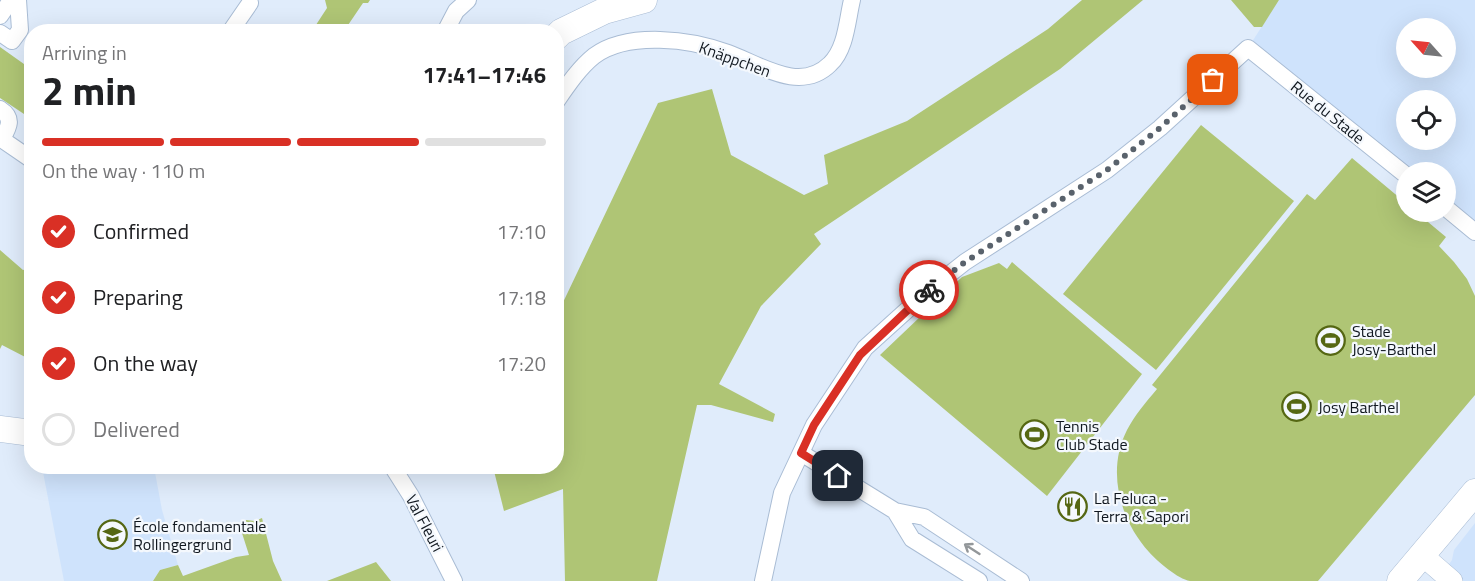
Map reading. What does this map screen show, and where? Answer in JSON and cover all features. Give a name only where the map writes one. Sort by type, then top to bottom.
[{"type":"main road","points":[[564,31],[604,11],[644,0]]},
{"type":"main road","points":[[0,429],[24,432]]},
{"type":"main road","points":[[1400,581],[1475,492]]},
{"type":"street","points":[[0,16],[11,0]]},
{"type":"street","points":[[0,33],[12,41],[20,30],[18,0]]},
{"type":"street","name":"Knäppchen","points":[[564,90],[573,77],[595,55],[622,43],[659,39],[695,44],[727,52],[774,73],[798,77],[816,75],[830,64],[840,50],[852,0]]},
{"type":"street","points":[[236,24],[250,3]]},
{"type":"street","points":[[449,24],[459,4]]},
{"type":"street","name":"Rue du Stade","points":[[801,453],[814,425],[860,355],[927,292],[965,262],[1107,170],[1160,128],[1248,48],[1396,167]]},
{"type":"street","points":[[0,109],[9,117],[10,123],[1,138],[24,154]]},
{"type":"street","points":[[1456,216],[1475,232]]},
{"type":"street","points":[[763,581],[782,493],[801,453],[895,511],[924,517],[1021,581]]},
{"type":"street","name":"Val Fleuri","points":[[397,474],[411,496],[454,581]]},
{"type":"street","points":[[895,511],[912,539],[979,581]]},
{"type":"street","points":[[1422,555],[1452,581]]},
{"type":"shaded area","points":[[1279,0],[1475,0],[1475,232],[1456,216],[1456,162],[1396,163],[1248,48]]},
{"type":"shaded area","name":"École fondamentale Rollingergrund","points":[[43,474],[155,474],[162,510],[178,565],[160,570],[153,581],[64,581]]},
{"type":"shaded area","points":[[1475,523],[1475,581],[1437,581],[1452,560],[1454,550]]},
{"type":"green space","points":[[325,0],[370,0],[368,3],[363,3],[349,24],[317,24],[327,8]]},
{"type":"green space","points":[[1082,0],[1143,0],[1060,69],[814,234],[821,244],[761,306],[719,384],[775,414],[773,422],[711,405],[697,405],[657,581],[565,581],[563,489],[504,511],[495,474],[564,474],[564,300],[658,103],[712,89],[731,155],[804,195],[828,184],[824,155],[907,121],[1048,29]]},
{"type":"green space","points":[[1231,0],[1279,0],[1262,27],[1254,27]]},
{"type":"green space","points":[[0,47],[24,64],[24,114],[0,98]]},
{"type":"green space","points":[[1201,125],[1294,201],[1156,370],[1063,294]]},
{"type":"green space","name":"Stade Josy-Barthel","points":[[1352,158],[1396,195],[1396,222],[1428,222],[1446,237],[1439,246],[1467,279],[1475,296],[1475,395],[1318,581],[1185,580],[1168,570],[1153,556],[1130,525],[1119,494],[1117,478],[1121,446],[1127,430],[1157,389],[1152,385],[1307,194],[1315,200]]},
{"type":"green space","points":[[0,250],[24,270],[24,356],[2,345],[0,349]]},
{"type":"green space","name":"Tennis Club Stade","points":[[1012,262],[1142,374],[1047,496],[880,355],[962,277],[999,263],[1007,269]]},
{"type":"green space","points":[[262,518],[273,561],[282,581],[153,581],[160,570],[178,565],[183,576],[236,557],[249,555],[241,530],[246,520],[255,521]]},
{"type":"green space","points":[[376,562],[391,581],[327,581]]},
{"type":"way so far","points":[[929,290],[965,262],[1107,170],[1160,128],[1213,80]]},
{"type":"place","name":"Stade Josy-Barthel","points":[[1331,340]]},
{"type":"place","name":"Josy Barthel","points":[[1297,407]]},
{"type":"place","name":"Tennis Club Stade","points":[[1035,435]]},
{"type":"place","name":"La Feluca - Terra & Sapori","points":[[1073,507]]},
{"type":"place","name":"École fondamentale Rollingergrund","points":[[112,535]]},
{"type":"route","points":[[838,476],[801,453],[814,425],[860,355],[929,290]]}]
